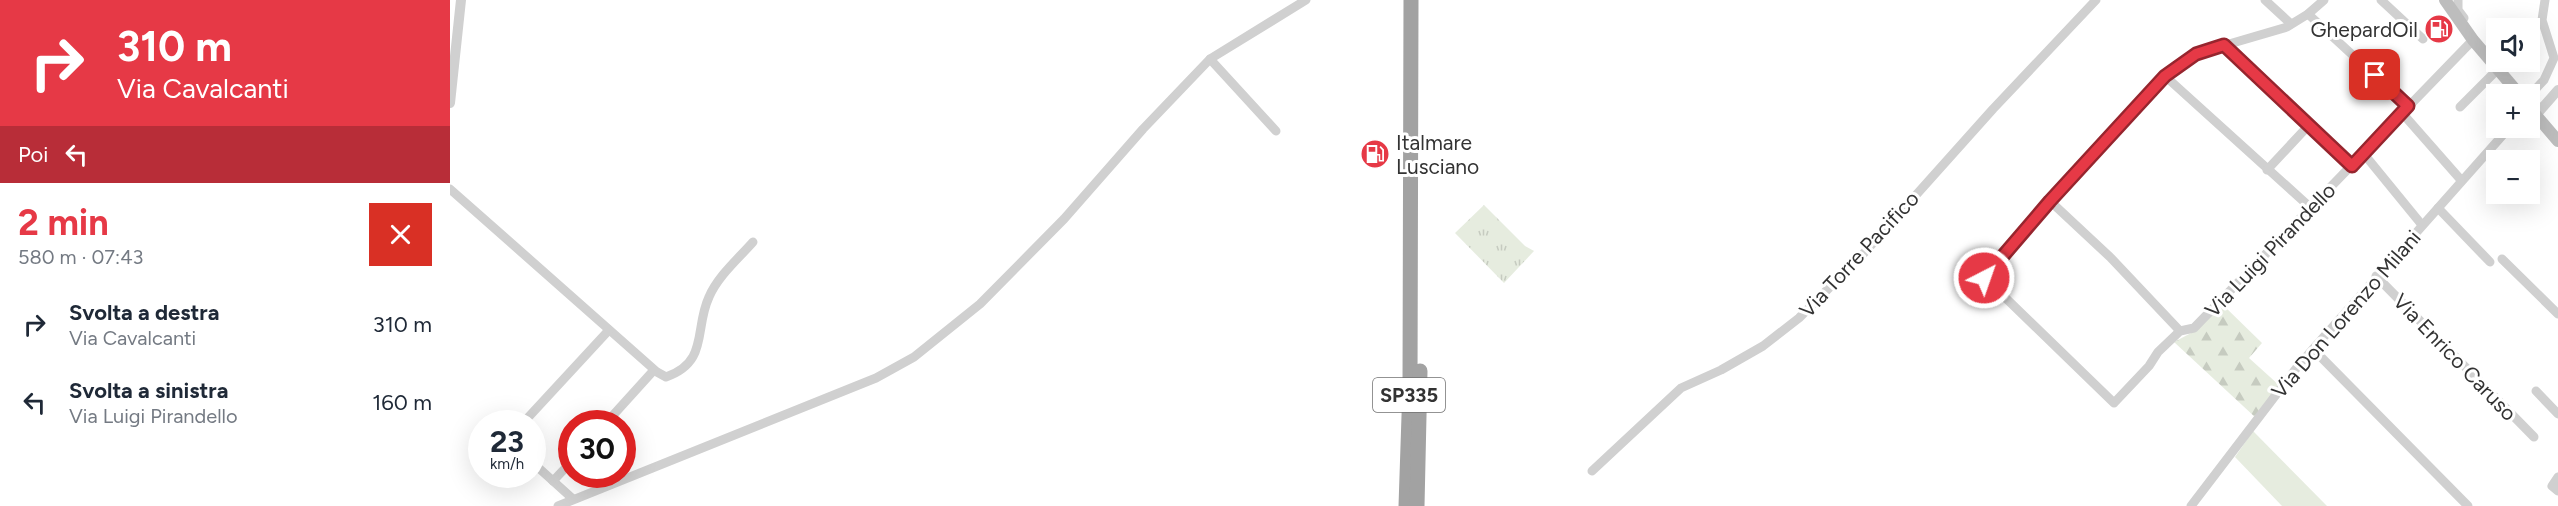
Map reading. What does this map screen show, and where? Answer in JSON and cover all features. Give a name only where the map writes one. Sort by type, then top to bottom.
[{"type":"highway","name":"SP335","points":[[1411,0],[1417,287],[1418,506]]},
{"type":"highway","name":"SP335","points":[[1406,506],[1417,287],[1421,0]]},
{"type":"main road","points":[[2445,0],[2486,55]]},
{"type":"main road","points":[[2501,72],[2511,84]]},
{"type":"main road","points":[[2540,119],[2558,141]]},
{"type":"street","points":[[450,103],[461,0]]},
{"type":"street","points":[[558,506],[876,378],[914,357],[980,304],[1003,281],[1064,219],[1143,129],[1210,60],[1306,0]]},
{"type":"street","name":"Via Torre Pacifico","points":[[1592,471],[1682,388],[1763,346],[1799,318],[1857,260],[1985,117],[2096,0]]},
{"type":"street","points":[[2265,0],[2291,24]]},
{"type":"street","points":[[2180,331],[2110,257],[2050,201],[2165,76],[2196,54],[2291,24],[2308,14],[2324,0]]},
{"type":"street","points":[[2381,0],[2422,39]]},
{"type":"street","points":[[2458,0],[2458,10],[2472,31],[2473,40]]},
{"type":"street","points":[[2540,84],[2554,58],[2542,20],[2545,0]]},
{"type":"street","points":[[2308,14],[2406,110],[2462,180]]},
{"type":"street","name":"Via Luigi Pirandello","points":[[2050,201],[1984,278],[2114,404],[2149,366],[2158,352],[2180,331],[2193,328],[2473,40]]},
{"type":"street","points":[[2224,45],[2352,166]]},
{"type":"street","points":[[1210,60],[1276,131]]},
{"type":"street","points":[[2460,107],[2495,72]]},
{"type":"street","points":[[2165,76],[2310,208]]},
{"type":"street","points":[[2540,105],[2558,90]]},
{"type":"street","points":[[2267,170],[2309,125]]},
{"type":"street","name":"Via Don Lorenzo Milani","points":[[2191,506],[2287,380],[2376,276],[2500,138]]},
{"type":"street","points":[[2364,154],[2422,225]]},
{"type":"street","points":[[450,189],[654,370],[666,377],[678,373],[694,357],[700,342],[703,314],[709,296],[753,242]]},
{"type":"street","points":[[2438,208],[2490,262]]},
{"type":"street","points":[[2502,260],[2558,314]]},
{"type":"street","name":"Via Enrico Caruso","points":[[2376,276],[2534,437]]},
{"type":"street","points":[[535,410],[609,330]]},
{"type":"street","points":[[2314,350],[2468,506]]},
{"type":"street","points":[[618,410],[654,370]]},
{"type":"street","points":[[2536,391],[2558,414]]},
{"type":"street","points":[[546,475],[573,499]]},
{"type":"street","points":[[553,481],[558,476]]},
{"type":"street","points":[[2558,477],[2552,486],[2558,491]]},
{"type":"green space","points":[[1484,205],[1525,246],[1534,251],[1504,283],[1455,233]]},
{"type":"green space","points":[[2221,303],[2262,343],[2249,358],[2280,386],[2256,418],[2174,342],[2193,332]]},
{"type":"green space","points":[[2253,431],[2327,506],[2282,506],[2235,457]]},
{"type":"place","name":"GhepardOil","points":[[2439,29]]},
{"type":"place","name":"Italmare Lusciano","points":[[1375,154]]},
{"type":"route","points":[[1984,278],[2050,201],[2165,76],[2196,54],[2224,45],[2352,166],[2403,114],[2408,106],[2375,75]]}]
